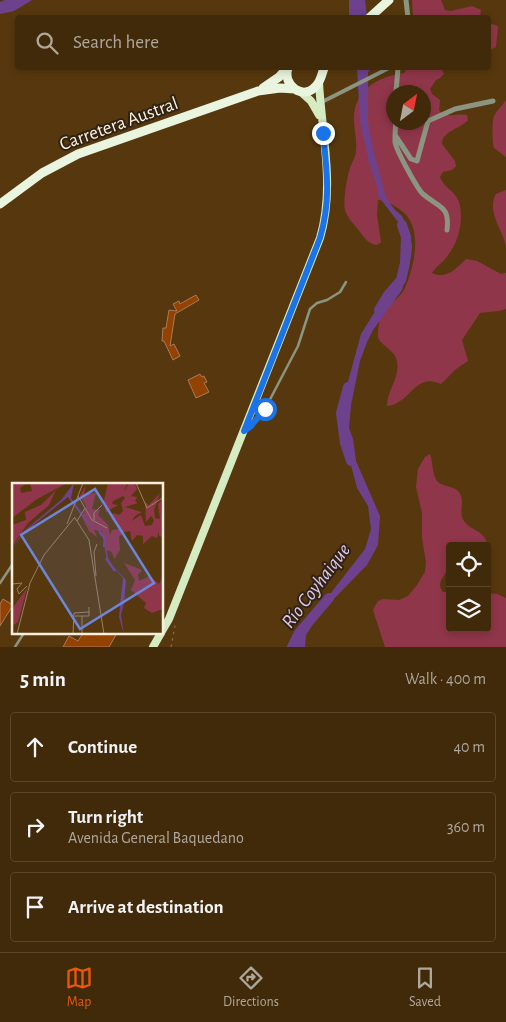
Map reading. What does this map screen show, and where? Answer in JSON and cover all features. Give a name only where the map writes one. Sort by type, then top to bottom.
[{"type":"highway","points":[[372,15],[385,3]]},
{"type":"highway","name":"Carretera Austral","points":[[258,91],[274,81],[286,70]]},
{"type":"highway","points":[[288,70],[287,79],[297,90],[311,90],[320,80],[323,70]]},
{"type":"highway","points":[[319,70],[320,80]]},
{"type":"highway","name":"Carretera Austral","points":[[0,204],[42,173],[78,154],[258,91],[280,88],[297,90]]},
{"type":"main road","points":[[164,629],[244,431],[325,221],[328,182],[320,103],[320,80]]},
{"type":"main road","points":[[297,90],[315,106],[322,124]]},
{"type":"main road","points":[[153,647],[161,634]]},
{"type":"street","points":[[406,0],[408,15]]},
{"type":"street","points":[[320,103],[384,70]]},
{"type":"street","points":[[397,85],[398,70]]},
{"type":"street","points":[[395,135],[411,159],[417,161],[428,121],[455,109],[493,101]]},
{"type":"street","points":[[395,130],[395,144],[422,194],[444,209],[448,217],[447,230]]},
{"type":"lane","points":[[244,431],[250,427],[265,409],[298,346],[310,309],[340,292],[346,282]]},
{"type":"lane","points":[[0,582],[12,565]]},
{"type":"lane","points":[[15,647],[23,634]]},
{"type":"path","points":[[168,622],[175,626],[170,647]]},
{"type":"shaded area","points":[[5,0],[32,0],[14,11],[0,14],[0,2]]},
{"type":"shaded area","points":[[349,0],[365,0],[367,15],[349,15]]},
{"type":"shaded area","points":[[412,0],[441,0],[445,10],[451,11],[472,6],[481,10],[480,15],[413,15]]},
{"type":"shaded area","points":[[491,24],[498,26],[496,47],[492,49]]},
{"type":"shaded area","points":[[357,70],[370,70],[368,72],[368,122],[373,149],[386,198],[402,216],[410,233],[412,246],[402,290],[373,330],[367,342],[360,361],[351,405],[349,428],[353,439],[356,461],[380,516],[378,545],[367,565],[325,608],[313,624],[306,635],[305,647],[289,647],[365,549],[371,529],[368,506],[357,488],[342,431],[346,389],[361,334],[399,278],[407,258],[408,242],[398,222],[379,197],[360,121]]},
{"type":"shaded area","points":[[406,70],[442,70],[444,74],[436,80],[431,88],[431,85],[386,85],[386,130],[431,130],[431,92],[440,100],[439,110],[442,114],[467,115],[468,120],[448,133],[442,144],[455,161],[456,166],[452,170],[443,172],[440,177],[459,202],[461,223],[458,237],[452,249],[432,273],[437,275],[447,274],[466,259],[477,261],[501,274],[506,273],[506,309],[480,313],[462,340],[468,361],[456,369],[441,384],[432,381],[425,382],[418,385],[402,400],[387,406],[397,373],[397,361],[393,353],[378,338],[379,327],[383,312],[402,293],[408,281],[414,260],[415,238],[413,228],[409,218],[402,211],[387,202],[378,200],[377,215],[381,242],[377,245],[365,238],[347,216],[345,210],[349,172],[356,153],[355,110],[363,93],[376,82],[404,73]]},
{"type":"shaded area","points":[[506,100],[506,157],[494,148],[492,132],[494,116]]},
{"type":"shaded area","points":[[506,190],[506,247],[494,214],[493,200],[496,194]]},
{"type":"shaded area","points":[[430,454],[437,481],[458,491],[462,500],[462,518],[467,525],[484,536],[487,542],[446,542],[446,573],[440,585],[443,592],[446,592],[446,632],[491,632],[491,593],[497,594],[506,598],[506,647],[385,647],[373,610],[378,601],[383,599],[399,600],[408,596],[425,572],[426,562],[422,538],[422,513],[416,487],[418,469],[425,457]]},
{"type":"building","points":[[196,295],[199,300],[175,314],[170,346],[174,344],[180,356],[173,360],[164,341],[162,341],[163,328],[166,328],[169,310],[177,311],[173,304],[179,301],[180,304]]},
{"type":"building","points":[[200,374],[202,377],[204,376],[207,382],[204,383],[209,392],[196,398],[188,380]]},
{"type":"building","points":[[3,599],[12,604],[12,607],[0,626],[0,604]]},
{"type":"building","points":[[82,634],[116,634],[109,647],[63,647],[69,636],[78,641]]},
{"type":"waterway","name":"Río Coyhaique","points":[[379,310],[388,295],[401,280],[405,263],[406,237],[402,225]]},
{"type":"waterway","name":"Río Coyhaique","points":[[348,387],[341,413],[345,443],[351,461]]},
{"type":"waterway","name":"Río Coyhaique","points":[[292,647],[299,633],[329,598]]},
{"type":"route","points":[[265,409],[250,427],[244,431],[325,221],[328,182],[323,133]]}]
